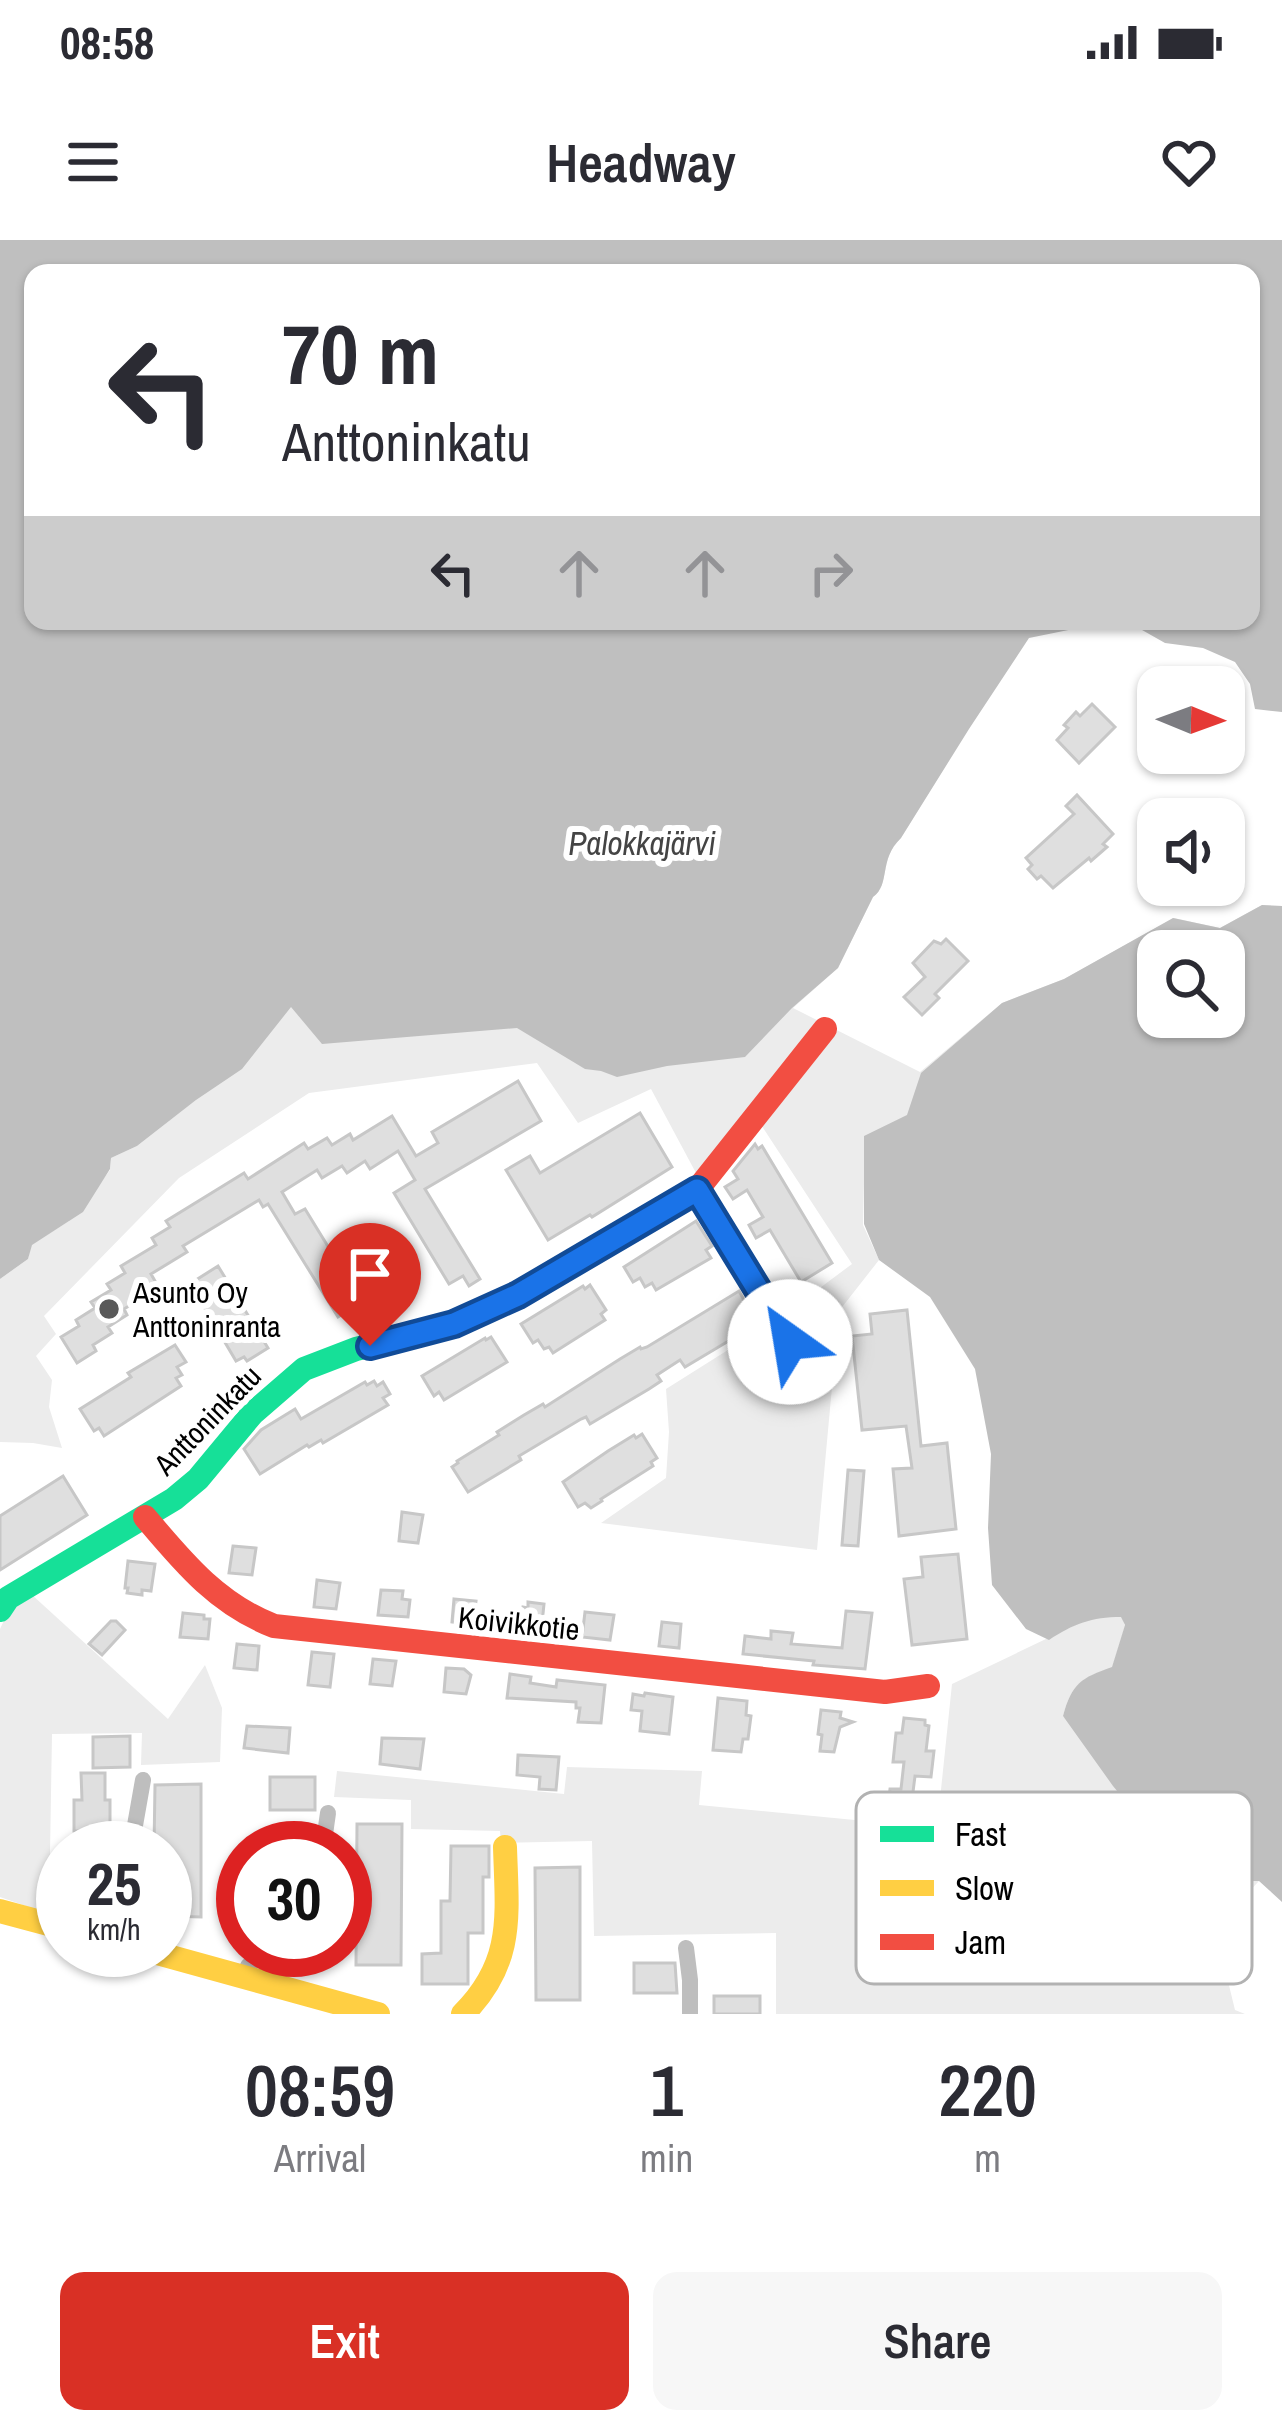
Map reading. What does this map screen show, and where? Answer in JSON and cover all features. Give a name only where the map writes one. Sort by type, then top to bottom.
[{"type":"street","points":[[790,1342],[697,1190],[825,1029]]},
{"type":"street","name":"Anttoninkatu","points":[[0,1610],[8,1598],[145,1517],[198,1479],[252,1414],[304,1369],[356,1349],[454,1324],[518,1295],[697,1190]]},
{"type":"street","name":"Koivikkotie","points":[[145,1517],[211,1592],[249,1618],[274,1626],[886,1692],[928,1686]]},
{"type":"street","points":[[136,1821],[143,1780]]},
{"type":"street","points":[[327,1821],[328,1813]]},
{"type":"street","points":[[463,2014],[494,1976],[506,1948],[506,1847]]},
{"type":"street","points":[[0,1911],[36,1921]]},
{"type":"street","points":[[686,1948],[690,2014]]},
{"type":"street","points":[[248,1977],[378,2014]]},
{"type":"shaded area","points":[[957,730],[962,739],[894,846],[882,885],[838,968],[793,1008],[920,1072],[1002,1003],[1064,979],[1137,939],[1137,1038],[1244,1038],[1239,1075],[1219,1092],[1194,1083],[1157,1094],[1141,1125],[1130,1173],[1108,1189],[866,1203],[864,1183],[863,1225],[879,1260],[839,1311],[817,1550],[601,1523],[666,1478],[666,1389],[785,1314],[852,1264],[752,1111],[696,1173],[651,1089],[578,1123],[537,1063],[309,1093],[179,1178],[44,1316],[56,1334],[36,1356],[52,1380],[49,1407],[62,1448],[0,1442],[0,1279],[28,1259],[31,1245],[69,1221],[61,1215],[45,1216],[43,1224],[26,1226],[19,1209],[7,1209],[7,1222],[16,1232],[1,1244],[12,1260],[0,1259],[0,1178],[65,1112],[145,1042],[217,1007],[254,1004],[281,988],[339,973],[386,975],[425,987],[470,959],[513,967],[550,958],[595,962],[630,942],[708,941],[705,920],[685,923],[667,906],[685,888],[702,897],[718,882],[737,897],[745,870],[768,878],[784,842],[825,848],[860,801],[921,757],[929,736]],"holes":[[[158,1071],[195,1083],[197,1099],[137,1146],[111,1158],[110,1170],[95,1190],[65,1179],[58,1166],[83,1162],[90,1138],[106,1133],[125,1109],[157,1111],[147,1091]]]},
{"type":"shaded area","points":[[1262,905],[1282,906],[1282,1024],[1258,1022],[1245,1037],[1245,930],[1152,930],[1174,918],[1220,928]]},
{"type":"shaded area","points":[[31,1594],[168,1719],[205,1665],[222,1708],[220,1762],[141,1765],[142,1733],[52,1734],[51,1821],[36,1821],[36,1909],[0,1897],[0,1629],[7,1614]]},
{"type":"shaded area","points":[[1092,1617],[1122,1617],[1125,1626],[1112,1668],[1079,1683],[1063,1716],[1133,1792],[941,1792],[952,1684]]},
{"type":"shaded area","points":[[567,1767],[702,1771],[699,1805],[856,1820],[856,1984],[1229,1984],[1235,2010],[1245,2014],[776,2014],[776,1933],[594,1936],[592,1841],[501,1843],[500,1831],[411,1829],[411,1800],[334,1797],[337,1771],[564,1794]]},
{"type":"water","name":"Palokkajärvi","points":[[0,240],[1282,240],[1282,712],[1255,709],[1245,666],[1203,648],[1165,643],[1142,630],[1260,630],[1260,264],[24,264],[24,630],[1068,630],[1029,638],[894,846],[882,885],[838,968],[745,1057],[617,1077],[585,1069],[517,1028],[322,1044],[291,1007],[242,1069],[137,1146],[111,1158],[110,1169],[83,1212],[32,1245],[28,1259],[0,1279]]},
{"type":"water","points":[[1262,905],[1282,906],[1282,1902],[1259,1881],[1252,1881],[1252,1792],[1118,1792],[1063,1716],[1079,1683],[1112,1667],[1125,1625],[1121,1617],[1092,1620],[1049,1640],[1026,1629],[992,1585],[991,1454],[975,1369],[930,1297],[879,1260],[864,1224],[864,1136],[907,1115],[921,1073],[1002,1003],[1064,979],[1137,938],[1137,1038],[1245,1038],[1245,930],[1152,930],[1173,918],[1220,928]]},
{"type":"building","points":[[1092,704],[1115,727],[1079,763],[1057,740],[1076,712],[1080,716]]},
{"type":"building","points":[[1077,795],[1113,834],[1103,844],[1107,847],[1053,888],[1028,869],[1032,865],[1026,858],[1074,814],[1066,806]]},
{"type":"building","points":[[946,939],[968,961],[935,994],[939,998],[922,1015],[904,997],[925,977],[913,963],[934,941],[941,944]]},
{"type":"building","points":[[518,1081],[541,1121],[425,1189],[480,1279],[469,1286],[463,1276],[449,1284],[394,1193],[415,1180],[398,1151],[370,1169],[365,1161],[347,1173],[342,1166],[322,1178],[317,1170],[282,1192],[295,1214],[305,1209],[362,1302],[338,1317],[268,1204],[263,1207],[259,1200],[183,1246],[187,1252],[151,1274],[155,1281],[136,1293],[140,1299],[108,1327],[112,1333],[93,1345],[96,1351],[77,1363],[61,1337],[95,1308],[91,1302],[111,1290],[107,1284],[125,1273],[121,1266],[156,1245],[152,1238],[170,1227],[166,1221],[244,1173],[248,1179],[304,1143],[308,1149],[327,1138],[332,1145],[350,1134],[353,1140],[392,1116],[416,1156],[438,1143],[432,1132]]},
{"type":"building","points":[[640,1113],[672,1167],[548,1240],[506,1170],[530,1156],[540,1173]]},
{"type":"building","points":[[755,1144],[758,1149],[762,1146],[832,1263],[801,1282],[770,1230],[756,1238],[749,1225],[763,1217],[747,1190],[733,1199],[725,1187],[738,1179],[733,1171]]},
{"type":"building","points":[[696,1221],[712,1246],[706,1250],[711,1258],[656,1290],[652,1283],[645,1287],[640,1278],[633,1282],[624,1267]]},
{"type":"building","name":"Asunto Oy Anttoninranta","points":[[218,1266],[268,1348],[247,1361],[244,1357],[236,1361],[194,1290],[200,1286],[196,1280]]},
{"type":"building","points":[[590,1285],[606,1310],[601,1314],[605,1320],[553,1353],[538,1340],[533,1343],[521,1324]]},
{"type":"building","points":[[739,1291],[757,1324],[685,1367],[680,1360],[657,1375],[661,1381],[649,1389],[590,1424],[586,1417],[581,1419],[468,1492],[452,1467],[457,1461],[524,1415]]},
{"type":"building","points":[[907,1310],[921,1446],[947,1443],[956,1529],[899,1536],[893,1469],[912,1468],[906,1426],[862,1430],[852,1336],[872,1334],[870,1314]]},
{"type":"building","points":[[491,1337],[507,1362],[444,1400],[439,1392],[434,1396],[422,1376]]},
{"type":"building","name":"Asunto Oy Anttoninranta","points":[[175,1345],[186,1362],[177,1367],[181,1386],[104,1436],[99,1428],[94,1431],[80,1409]]},
{"type":"building","points":[[374,1381],[377,1386],[383,1382],[390,1394],[383,1398],[388,1405],[260,1474],[244,1449],[261,1430],[295,1409],[301,1419]]},
{"type":"building","points":[[642,1434],[657,1458],[653,1466],[591,1508],[585,1503],[578,1507],[563,1482]]},
{"type":"building","points":[[848,1470],[864,1471],[858,1546],[842,1545]]},
{"type":"building","points":[[63,1476],[87,1515],[0,1570],[0,1516]]},
{"type":"building","points":[[402,1512],[423,1515],[418,1543],[399,1541]]},
{"type":"building","points":[[233,1546],[256,1548],[252,1575],[229,1573]]},
{"type":"building","points":[[958,1554],[967,1639],[912,1645],[904,1579],[923,1577],[921,1557]]},
{"type":"building","points":[[128,1561],[155,1564],[151,1591],[127,1593]]},
{"type":"building","points":[[317,1580],[340,1583],[336,1609],[314,1607]]},
{"type":"building","points":[[381,1590],[403,1591],[402,1599],[410,1600],[408,1617],[378,1615]]},
{"type":"building","points":[[454,1599],[476,1601],[473,1625],[452,1622]]},
{"type":"building","points":[[528,1602],[544,1604],[541,1633],[511,1630],[513,1615],[522,1616]]},
{"type":"building","points":[[846,1611],[872,1613],[865,1669],[743,1654],[745,1636],[771,1639],[771,1631],[793,1633],[791,1644],[842,1648]]},
{"type":"building","points":[[585,1612],[614,1615],[610,1640],[582,1637]]},
{"type":"building","points":[[183,1613],[210,1619],[208,1639],[180,1637]]},
{"type":"building","points":[[111,1621],[125,1630],[102,1655],[89,1644]]},
{"type":"building","points":[[662,1622],[681,1624],[679,1648],[659,1646]]},
{"type":"building","points":[[237,1644],[259,1646],[257,1670],[234,1668]]},
{"type":"building","points":[[312,1652],[334,1654],[330,1687],[308,1685]]},
{"type":"building","points":[[373,1659],[396,1661],[392,1686],[370,1684]]},
{"type":"building","points":[[446,1668],[464,1669],[471,1675],[466,1694],[444,1692]]},
{"type":"building","points":[[510,1674],[556,1687],[557,1680],[605,1685],[601,1723],[578,1722],[576,1702],[507,1698]]},
{"type":"building","points":[[633,1694],[673,1697],[669,1734],[640,1731],[642,1711],[631,1710]]},
{"type":"building","points":[[718,1698],[747,1701],[746,1715],[751,1716],[741,1752],[713,1750]]},
{"type":"building","points":[[821,1710],[841,1712],[840,1718],[853,1722],[840,1727],[834,1752],[820,1751]]},
{"type":"building","points":[[904,1718],[925,1720],[929,1726],[926,1751],[934,1751],[931,1777],[915,1776],[913,1792],[890,1792],[901,1789],[904,1762],[893,1762],[896,1733],[902,1733]]},
{"type":"building","points":[[247,1726],[290,1728],[288,1753],[244,1748]]},
{"type":"building","points":[[130,1736],[130,1767],[93,1768],[93,1737]]},
{"type":"building","points":[[382,1738],[424,1739],[420,1769],[380,1764]]},
{"type":"building","points":[[518,1755],[559,1757],[556,1790],[539,1789],[540,1777],[517,1775]]},
{"type":"building","points":[[81,1773],[105,1773],[110,1821],[74,1821],[74,1800],[82,1800]]},
{"type":"building","points":[[270,1777],[315,1777],[315,1810],[270,1810]]},
{"type":"building","points":[[201,1784],[201,1917],[192,1917],[192,1821],[154,1821],[155,1785]]},
{"type":"building","points":[[372,1824],[402,1824],[401,1965],[372,1965]]},
{"type":"building","points":[[451,1846],[489,1846],[489,1877],[483,1877],[483,1933],[468,1933],[468,1984],[422,1984],[422,1954],[441,1953],[441,1901],[450,1901]]},
{"type":"building","points":[[580,1867],[580,2000],[536,2000],[535,1868]]},
{"type":"building","points":[[634,1963],[675,1963],[677,1993],[634,1993]]},
{"type":"building","points":[[714,1996],[760,1996],[760,2014],[714,2014]]},
{"type":"traffic: fast","points":[[0,1610],[8,1598],[174,1499],[198,1479],[252,1414],[304,1369],[356,1349],[454,1325],[518,1295],[631,1229]]},
{"type":"traffic: slow","points":[[463,2014],[480,1995],[500,1956],[506,1916],[505,1847]]},
{"type":"traffic: slow","points":[[0,1911],[36,1921]]},
{"type":"traffic: slow","points":[[192,1963],[378,2014]]},
{"type":"traffic: jam","points":[[631,1229],[697,1190],[825,1029]]},
{"type":"traffic: jam","points":[[145,1517],[218,1594],[274,1626],[885,1692],[928,1686]]},
{"type":"place","name":"Asunto Oy Anttoninranta","points":[[109,1309]]},
{"type":"route","points":[[370,1346],[454,1324],[518,1295],[697,1190],[790,1342]]}]
